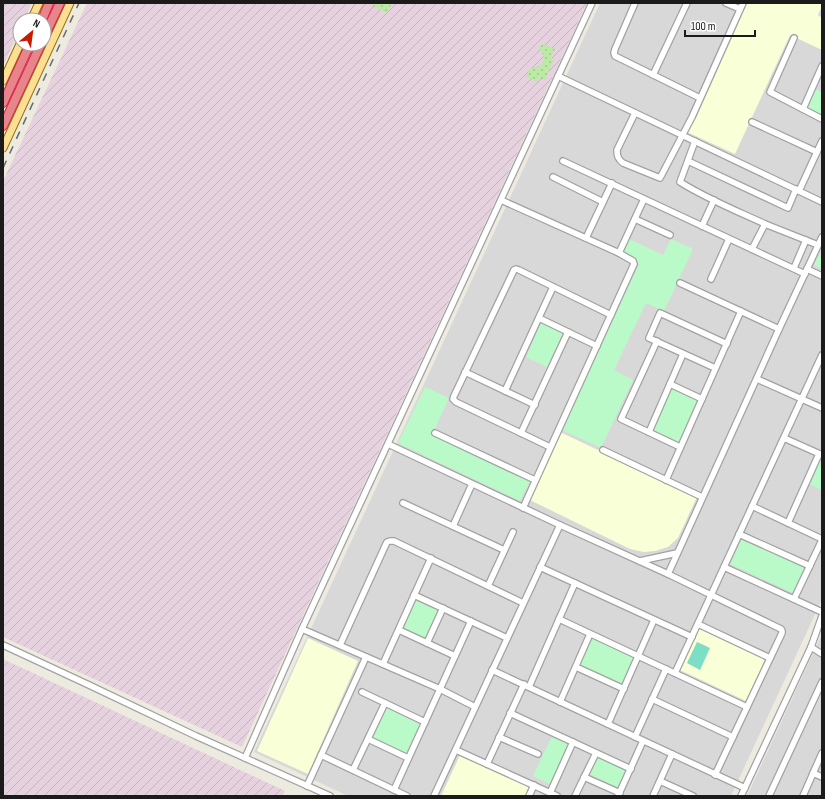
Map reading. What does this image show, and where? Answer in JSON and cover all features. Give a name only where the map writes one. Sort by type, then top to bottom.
[{"type":"highway","points":[[44,12],[49,3]]},
{"type":"highway","points":[[52,20],[60,3]]},
{"type":"highway","points":[[3,103],[26,52]]},
{"type":"highway","points":[[3,126],[37,52]]},
{"type":"main road","points":[[3,148],[70,3]]},
{"type":"main road","points":[[3,81],[16,52]]},
{"type":"street","points":[[245,758],[302,629],[592,3]]},
{"type":"street","points":[[635,3],[615,49],[615,56],[700,98]]},
{"type":"street","points":[[653,76],[686,3]]},
{"type":"street","points":[[726,3],[740,9]]},
{"type":"street","points":[[635,113],[618,150],[618,156],[623,163],[660,178],[692,117],[743,3]]},
{"type":"street","points":[[794,38],[770,92],[822,119]]},
{"type":"street","points":[[803,109],[822,66]]},
{"type":"street","points":[[558,76],[822,202]]},
{"type":"street","points":[[752,122],[817,152]]},
{"type":"street","points":[[695,141],[680,182],[765,224],[818,245]]},
{"type":"street","points":[[688,161],[788,208],[822,141]]},
{"type":"street","points":[[563,161],[728,239],[794,268],[822,276]]},
{"type":"street","points":[[552,177],[603,202]]},
{"type":"street","points":[[586,238],[612,183]]},
{"type":"street","points":[[619,253],[644,199]]},
{"type":"street","points":[[501,200],[619,253],[633,261],[634,264],[523,508]]},
{"type":"street","points":[[702,226],[714,200]]},
{"type":"street","points":[[635,219],[670,235]]},
{"type":"street","points":[[752,249],[765,224]]},
{"type":"street","points":[[668,574],[822,237]]},
{"type":"street","points":[[711,279],[728,239]]},
{"type":"street","points":[[794,268],[806,240]]},
{"type":"street","points":[[550,447],[454,401],[454,396],[465,372],[514,270],[516,269],[611,315]]},
{"type":"street","points":[[680,283],[779,329]]},
{"type":"street","points":[[505,391],[553,287]]},
{"type":"street","points":[[666,480],[741,312]]},
{"type":"street","points":[[716,368],[649,338],[660,313],[727,344]]},
{"type":"street","points":[[539,318],[597,346]]},
{"type":"street","points":[[521,433],[568,332]]},
{"type":"street","points":[[657,342],[621,419],[680,447]]},
{"type":"street","points":[[648,432],[683,354]]},
{"type":"street","points":[[675,673],[801,399],[820,362],[822,354]]},
{"type":"street","points":[[465,372],[535,405]]},
{"type":"street","points":[[757,379],[822,408]]},
{"type":"street","points":[[670,384],[702,399]]},
{"type":"street","points":[[435,433],[535,480]]},
{"type":"street","points":[[784,438],[821,455],[788,523]]},
{"type":"street","points":[[388,444],[668,574],[781,629],[782,633],[715,775]]},
{"type":"street","points":[[603,450],[702,497]]},
{"type":"street","points":[[453,526],[472,484]]},
{"type":"street","points":[[403,503],[504,550]]},
{"type":"street","points":[[752,506],[822,539],[794,600]]},
{"type":"street","points":[[434,796],[560,525]]},
{"type":"street","points":[[488,586],[513,532]]},
{"type":"street","points":[[739,534],[810,566]]},
{"type":"street","points":[[340,645],[387,542],[390,541],[431,558],[523,603]]},
{"type":"street","points":[[639,561],[677,553]]},
{"type":"street","points":[[383,664],[431,558]]},
{"type":"street","points":[[540,567],[692,637]]},
{"type":"street","points":[[724,568],[822,612]]},
{"type":"street","points":[[487,764],[510,713],[526,686],[575,583]]},
{"type":"street","points":[[414,595],[507,638]]},
{"type":"street","points":[[427,643],[443,608]]},
{"type":"street","points":[[742,796],[811,647],[822,616]]},
{"type":"street","points":[[559,619],[747,707]]},
{"type":"street","points":[[608,724],[654,620]]},
{"type":"street","points":[[394,790],[471,621]]},
{"type":"street","points":[[698,624],[770,658]]},
{"type":"street","points":[[302,629],[440,689],[475,707]]},
{"type":"street","points":[[399,630],[455,656]]},
{"type":"street","points":[[560,702],[590,634]]},
{"type":"street","points":[[3,645],[196,736],[330,796]]},
{"type":"street","points":[[811,647],[822,654]]},
{"type":"street","points":[[307,786],[366,657]]},
{"type":"street","points":[[576,667],[624,689]]},
{"type":"street","points":[[635,737],[666,669]]},
{"type":"street","points":[[492,670],[745,788]]},
{"type":"street","points":[[769,796],[821,687]]},
{"type":"street","points":[[362,692],[425,722]]},
{"type":"street","points":[[652,699],[733,737]]},
{"type":"street","points":[[353,770],[385,703]]},
{"type":"street","points":[[510,713],[631,769]]},
{"type":"street","points":[[499,737],[538,754]]},
{"type":"street","points":[[368,739],[408,758]]},
{"type":"street","points":[[584,777],[619,794],[643,741]]},
{"type":"street","points":[[550,793],[573,742]]},
{"type":"street","points":[[456,750],[557,796]]},
{"type":"street","points":[[575,796],[596,752]]},
{"type":"street","points":[[803,796],[822,753]]},
{"type":"street","points":[[321,754],[407,796]]},
{"type":"street","points":[[653,796],[672,754]]},
{"type":"street","points":[[813,773],[822,777]]},
{"type":"street","points":[[660,781],[683,794],[693,796]]},
{"type":"street","points":[[529,796],[534,785]]},
{"type":"shaded area","points":[[3,3],[32,3],[28,12],[12,12],[12,46],[3,66]]},
{"type":"shaded area","points":[[87,3],[587,3],[242,747],[3,637],[3,181]]},
{"type":"shaded area","points":[[600,3],[822,3],[822,599],[731,796],[348,796],[254,752]]},
{"type":"shaded area","points":[[747,3],[822,3],[818,15],[822,18],[822,50],[790,35],[735,154],[687,132]]},
{"type":"shaded area","points":[[814,89],[822,92],[822,117],[805,109]]},
{"type":"shaded area","points":[[629,239],[663,255],[671,239],[693,249],[664,311],[646,303],[614,370],[633,380],[601,448],[562,430],[639,264],[621,256]]},
{"type":"shaded area","points":[[822,249],[822,269],[814,265]]},
{"type":"shaded area","points":[[541,323],[563,333],[547,367],[526,357]]},
{"type":"shaded area","points":[[425,387],[449,398],[432,435],[530,481],[520,501],[398,443]]},
{"type":"shaded area","points":[[671,388],[699,400],[680,442],[653,430]]},
{"type":"shaded area","points":[[560,432],[697,497],[678,538],[668,547],[655,551],[644,552],[630,549],[530,500]]},
{"type":"shaded area","points":[[822,459],[822,490],[810,484]]},
{"type":"shaded area","points":[[742,539],[805,568],[793,593],[730,564]]},
{"type":"shaded area","points":[[415,598],[440,609],[426,639],[402,628]]},
{"type":"shaded area","points":[[699,629],[765,660],[746,701],[680,670]]},
{"type":"shaded area","points":[[822,634],[822,796],[747,796]]},
{"type":"shaded area","points":[[592,637],[635,657],[623,685],[579,665]]},
{"type":"shaded area","points":[[308,638],[358,661],[308,774],[257,751]]},
{"type":"shaded area","points":[[3,659],[285,791],[282,796],[3,796]]},
{"type":"shaded area","points":[[385,707],[421,725],[407,755],[371,737]]},
{"type":"shaded area","points":[[552,736],[569,744],[550,784],[533,776]]},
{"type":"shaded area","points":[[460,755],[529,787],[525,796],[441,796]]},
{"type":"shaded area","points":[[597,757],[627,770],[619,788],[589,774]]},
{"type":"green space","points":[[375,3],[392,3],[387,13],[373,6]]},
{"type":"green space","points":[[543,44],[555,49],[550,57],[554,59],[545,80],[539,78],[537,82],[526,77],[530,68],[541,65],[543,62],[544,59],[539,49]]},
{"type":"green space","points":[[697,642],[710,648],[700,670],[687,663]]},
{"type":"railway","points":[[3,168],[79,3]]}]
